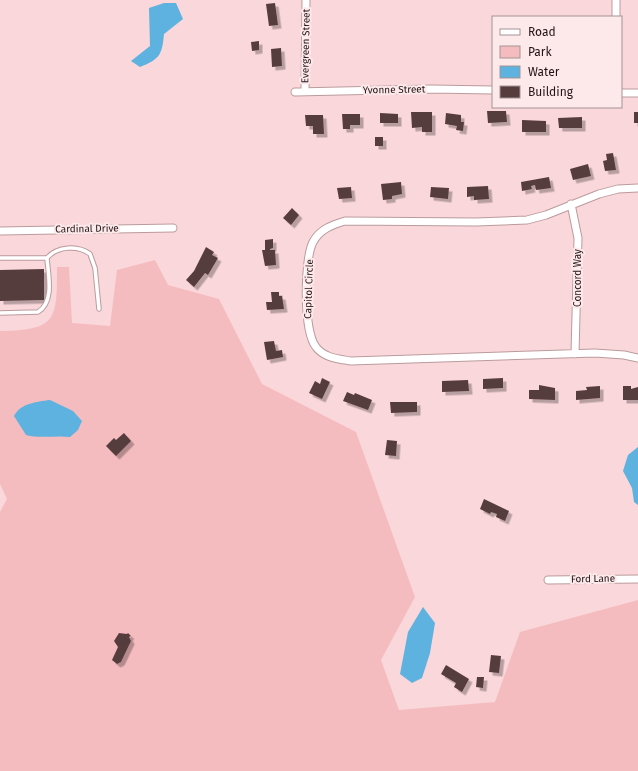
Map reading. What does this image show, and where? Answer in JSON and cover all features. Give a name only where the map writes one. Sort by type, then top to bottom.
[{"type":"street","name":"Evergreen Street","points":[[305,91],[306,0]]},
{"type":"street","points":[[616,0],[616,16]]},
{"type":"street","name":"Yvonne Street","points":[[295,92],[431,89],[492,90]]},
{"type":"street","points":[[622,93],[638,93]]},
{"type":"street","name":"Capitol Circle","points":[[638,188],[618,189],[571,204],[546,215],[527,220],[476,222],[345,221],[326,227],[313,242],[310,255],[307,313],[308,329],[316,347],[332,358],[351,361],[575,354],[617,355],[638,358]]},
{"type":"street","name":"Concord Way","points":[[571,204],[578,238],[575,354]]},
{"type":"street","name":"Cardinal Drive","points":[[0,231],[173,228]]},
{"type":"street","name":"Ford Lane","points":[[548,580],[638,578]]},
{"type":"lane","points":[[0,258],[47,258],[53,252],[77,248],[90,254],[95,268],[99,309]]},
{"type":"lane","points":[[0,313],[38,312],[43,309],[49,296],[47,258]]},
{"type":"green space","points":[[155,260],[168,285],[219,299],[262,384],[356,432],[415,597],[381,660],[399,710],[495,702],[520,632],[638,600],[638,771],[0,771],[0,512],[7,499],[0,484],[0,331],[33,328],[43,324],[50,318],[54,310],[56,299],[57,267],[69,267],[72,323],[110,326],[117,270]]},
{"type":"water","points":[[164,3],[176,3],[183,19],[164,34],[161,52],[156,59],[140,67],[131,61],[150,46],[149,8]]},
{"type":"water","points":[[50,400],[73,411],[82,421],[78,430],[70,437],[37,437],[26,435],[14,416],[21,408],[25,406]]},
{"type":"water","points":[[638,447],[638,505],[634,502],[632,488],[623,471],[628,455]]},
{"type":"water","points":[[423,607],[435,623],[430,653],[422,678],[412,683],[400,674],[408,632]]},
{"type":"building","points":[[275,3],[278,25],[269,26],[266,4]]},
{"type":"building","points":[[259,41],[259,50],[252,51],[251,42]]},
{"type":"building","points":[[281,48],[282,66],[272,67],[271,49]]},
{"type":"building","points":[[487,111],[506,111],[507,122],[488,123]]},
{"type":"building","points":[[411,112],[432,112],[432,132],[422,132],[422,127],[412,128]]},
{"type":"building","points":[[634,112],[638,112],[638,123],[634,123]]},
{"type":"building","points":[[380,113],[398,114],[398,123],[380,123]]},
{"type":"building","points":[[446,113],[461,115],[461,122],[464,122],[463,131],[456,130],[457,126],[445,124]]},
{"type":"building","points":[[342,114],[360,114],[360,125],[350,125],[350,129],[343,129]]},
{"type":"building","points":[[305,115],[323,115],[324,134],[313,134],[313,126],[306,126]]},
{"type":"building","points":[[582,117],[582,128],[559,128],[558,118]]},
{"type":"building","points":[[522,120],[546,121],[546,132],[522,132]]},
{"type":"building","points":[[375,137],[383,137],[383,146],[375,146]]},
{"type":"building","points":[[613,153],[616,170],[605,171],[603,161],[607,160],[606,154]]},
{"type":"building","points":[[588,164],[591,176],[573,180],[570,169]]},
{"type":"building","points":[[549,177],[551,188],[536,190],[535,185],[531,186],[532,189],[522,191],[521,182]]},
{"type":"building","points":[[401,182],[402,194],[392,196],[392,199],[383,200],[381,184]]},
{"type":"building","points":[[488,186],[489,199],[474,200],[474,196],[467,197],[467,187]]},
{"type":"building","points":[[351,187],[352,198],[339,199],[337,188]]},
{"type":"building","points":[[431,187],[449,188],[448,199],[430,197]]},
{"type":"building","points":[[292,208],[299,215],[291,225],[283,218]]},
{"type":"building","points":[[273,239],[273,248],[270,250],[275,250],[276,265],[265,266],[262,250],[265,250],[265,240]]},
{"type":"building","points":[[206,247],[214,252],[212,255],[218,258],[208,275],[205,273],[194,287],[186,280],[194,271]]},
{"type":"building","points":[[44,269],[44,300],[0,301],[0,270]]},
{"type":"building","points":[[271,292],[279,292],[279,296],[282,296],[284,309],[267,310],[266,302],[272,302]]},
{"type":"building","points":[[274,341],[276,351],[282,350],[283,357],[267,360],[264,342]]},
{"type":"building","points":[[322,378],[330,382],[322,399],[309,393],[315,381],[320,384]]},
{"type":"building","points":[[503,378],[503,388],[483,389],[483,379]]},
{"type":"building","points":[[468,380],[469,391],[442,392],[442,381]]},
{"type":"building","points":[[539,385],[555,388],[555,400],[529,399],[529,390],[539,390]]},
{"type":"building","points":[[600,386],[600,398],[576,400],[576,391],[587,390],[586,387]]},
{"type":"building","points":[[623,386],[631,386],[631,389],[638,387],[638,400],[623,400]]},
{"type":"building","points":[[347,392],[354,395],[355,393],[372,400],[368,410],[343,401]]},
{"type":"building","points":[[390,402],[417,402],[417,412],[391,413]]},
{"type":"building","points":[[124,433],[131,441],[116,456],[106,446],[114,438],[116,440]]},
{"type":"building","points":[[387,440],[397,441],[396,456],[385,455]]},
{"type":"building","points":[[484,499],[509,511],[505,521],[496,517],[497,514],[491,512],[490,514],[480,509]]},
{"type":"building","points":[[119,633],[128,633],[131,636],[129,637],[131,641],[121,662],[117,664],[112,660],[118,647],[114,641]]},
{"type":"building","points":[[491,655],[501,656],[499,673],[489,672]]},
{"type":"building","points":[[446,665],[469,679],[462,692],[454,687],[456,683],[441,674]]},
{"type":"building","points":[[477,677],[484,677],[483,688],[476,687]]}]
